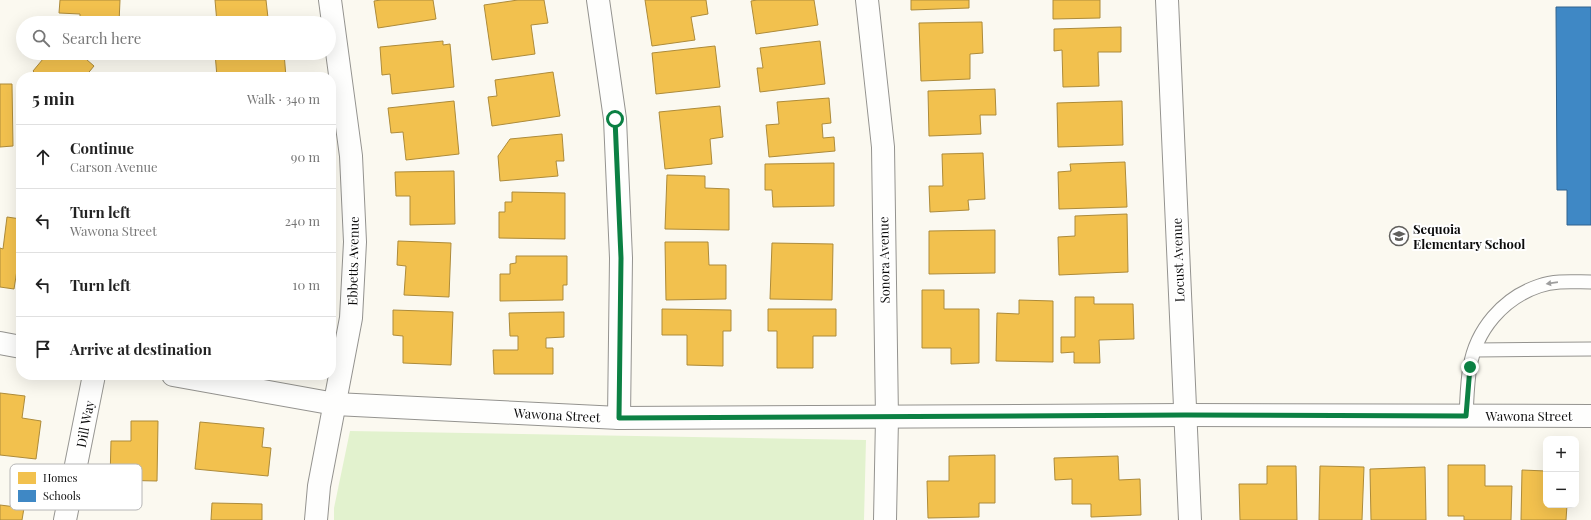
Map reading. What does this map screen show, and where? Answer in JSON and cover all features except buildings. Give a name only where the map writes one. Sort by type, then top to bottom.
[{"type":"street","name":"Ebbetts Avenue","points":[[330,0],[332,16]]},
{"type":"street","points":[[598,0],[615,119],[621,258],[619,418]]},
{"type":"street","name":"Sonora Avenue","points":[[867,0],[883,147],[887,418],[885,520]]},
{"type":"street","name":"Locust Avenue","points":[[1167,0],[1190,520]]},
{"type":"street","name":"Ebbetts Avenue","points":[[316,520],[319,486],[351,318],[355,242],[351,156],[336,45]]},
{"type":"street","points":[[0,343],[16,346]]},
{"type":"street","name":"Dill Way","points":[[76,464],[93,380]]},
{"type":"street","name":"Wawona Street","points":[[201,380],[335,404],[619,418],[887,418],[1185,415],[1591,416]]},
{"type":"street","name":"Dill Way","points":[[65,520],[67,510]]},
{"type":"lane","points":[[1466,416],[1470,367],[1478,339],[1486,325],[1496,314],[1513,299],[1539,286],[1549,283],[1591,282]]},
{"type":"lane","points":[[1475,350],[1591,349]]},
{"type":"green space","points":[[350,431],[866,440],[864,520],[334,520],[334,508]]},
{"type":"place","name":"Sequoia Elementary School","points":[[1399,236]]},
{"type":"route","points":[[615,119],[621,258],[619,418],[887,418],[1185,415],[1466,416],[1470,367]]}]
